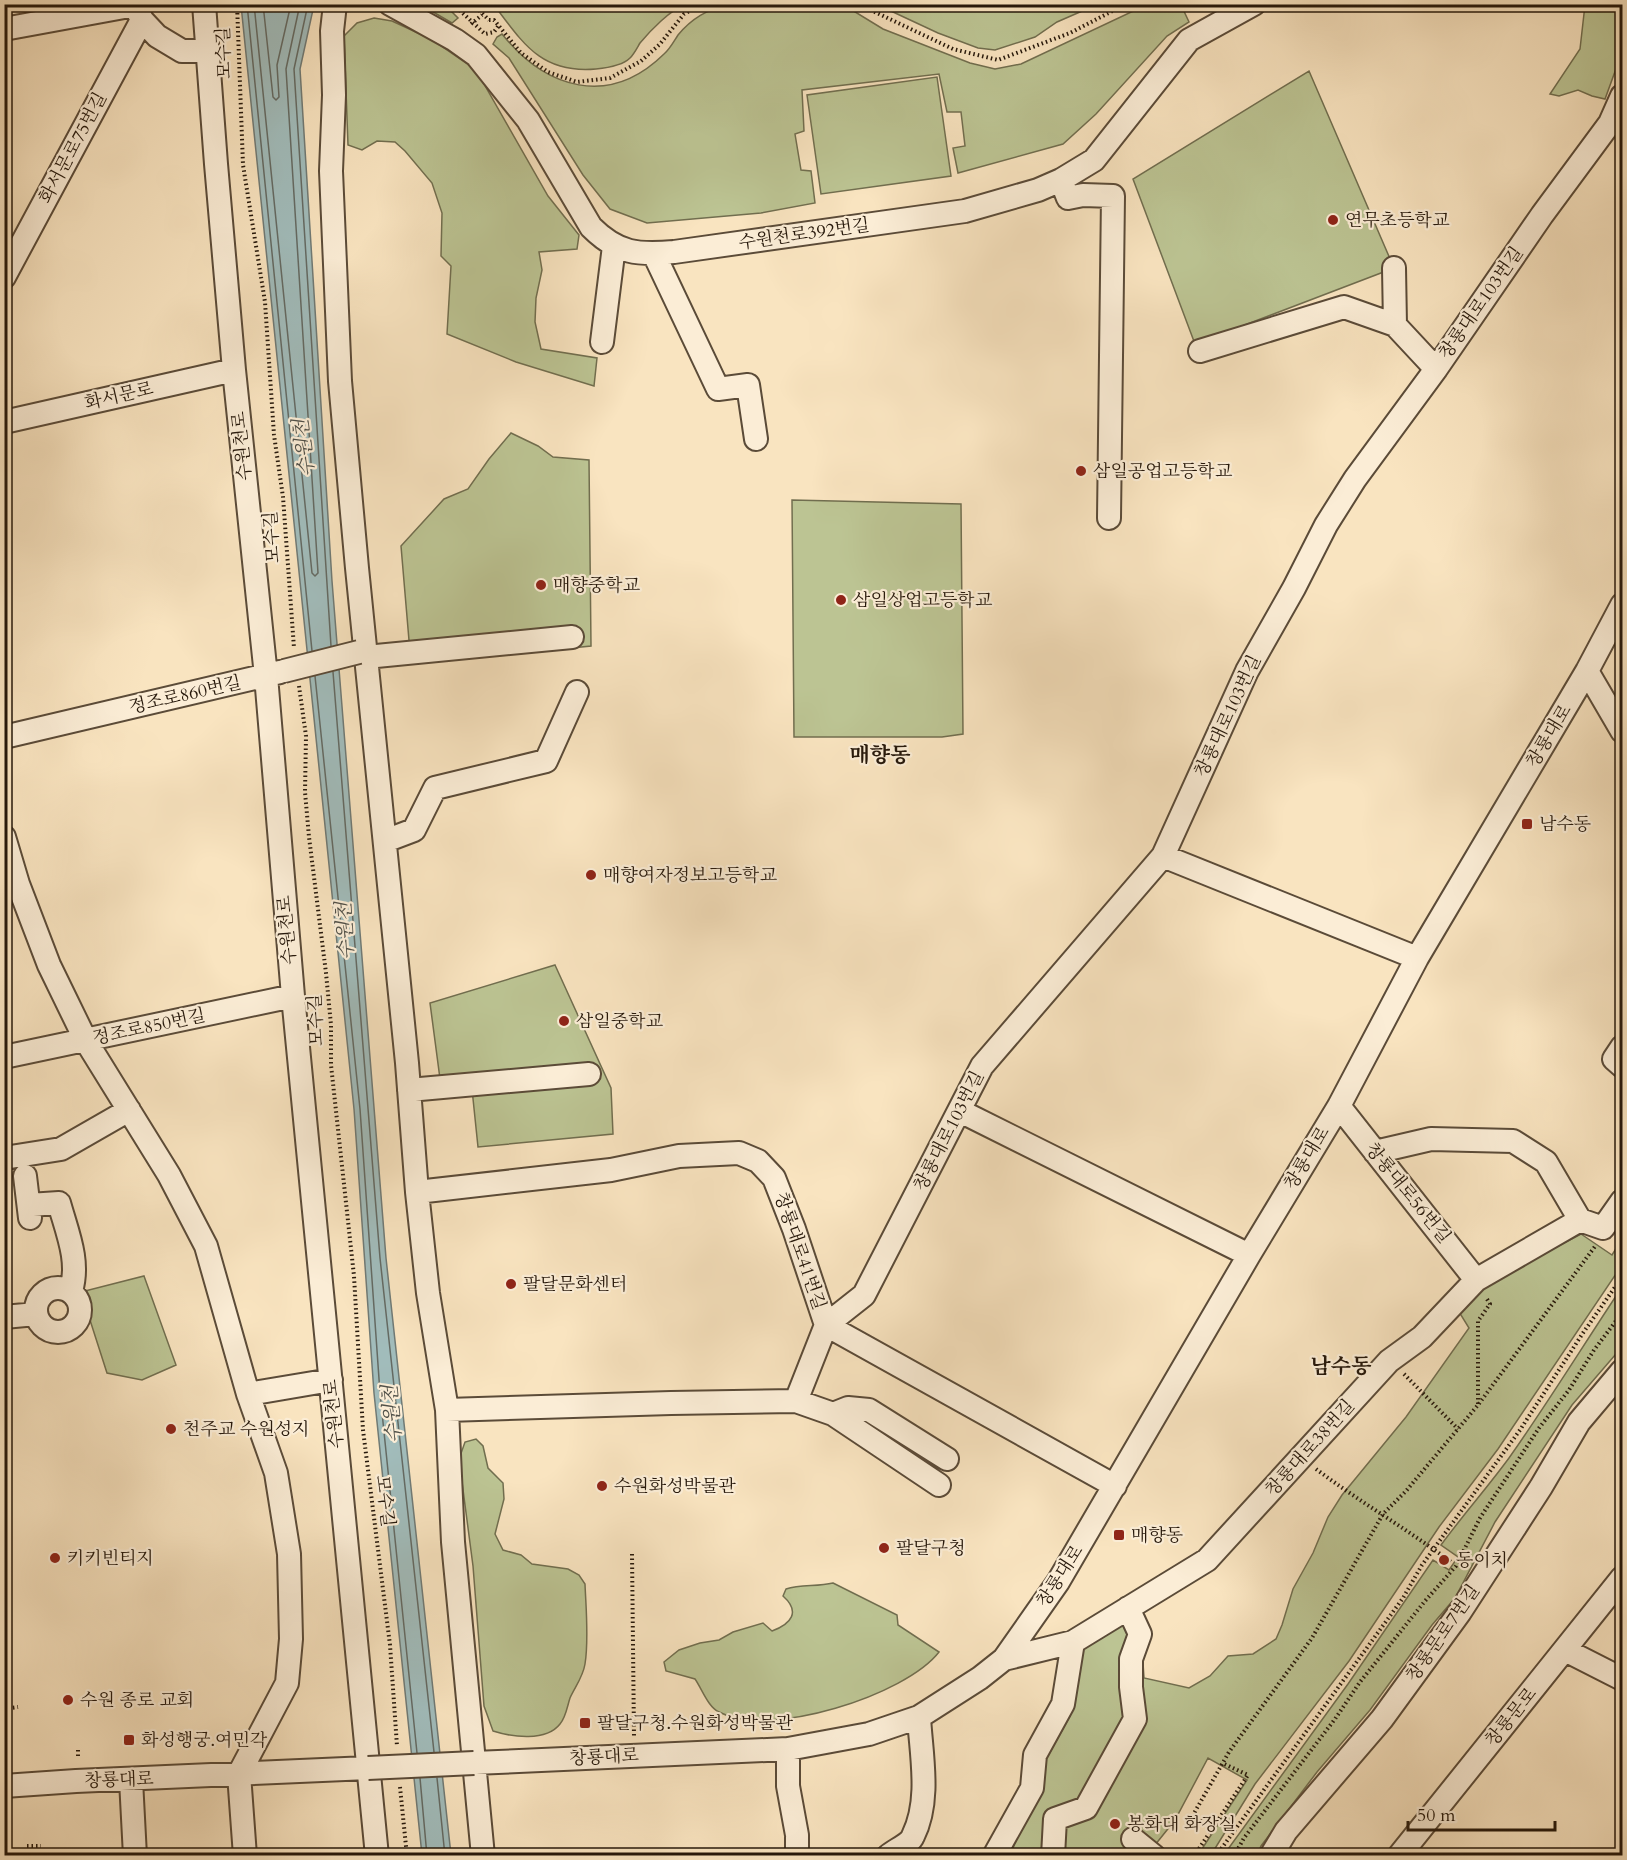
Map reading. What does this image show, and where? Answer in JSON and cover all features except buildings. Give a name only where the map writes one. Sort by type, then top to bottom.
[{"type":"street","name":"수원천로","points":[[204,4],[234,370],[286,670],[293,996],[377,1856]]},
{"type":"street","points":[[335,4],[332,31],[334,96],[331,171],[340,381],[364,653],[385,841],[417,1192],[428,1293],[447,1410],[453,1542],[483,1856]]},
{"type":"street","name":"수원천로392번길","points":[[390,4],[455,40],[476,55],[528,120],[591,227],[614,246],[628,252],[654,254],[965,211],[1038,190],[1061,180],[1094,160],[1189,40],[1254,4]]},
{"type":"street","points":[[4,29],[139,12],[157,36],[182,51],[207,51]]},
{"type":"street","name":"화서문로75번길","points":[[4,277],[139,12]]},
{"type":"street","name":"창룡대로103번길","points":[[825,1325],[864,1295],[982,1065],[1163,856],[1247,671],[1294,588],[1326,525],[1355,479],[1436,369],[1542,215],[1611,123],[1623,96]]},
{"type":"street","points":[[1061,180],[1068,198],[1083,195],[1113,196],[1109,518]]},
{"type":"street","points":[[602,342],[614,246]]},
{"type":"street","points":[[654,254],[718,390],[748,385],[756,439]]},
{"type":"street","points":[[1394,268],[1395,324]]},
{"type":"street","points":[[1200,351],[1344,307],[1395,324],[1436,369]]},
{"type":"street","name":"화서문로","points":[[4,422],[234,370]]},
{"type":"street","name":"창룡대로","points":[[4,1786],[788,1749],[869,1734],[919,1717],[980,1678],[1004,1659],[1058,1582],[1339,1106],[1417,958],[1587,671],[1623,605]]},
{"type":"street","name":"정조로860번길","points":[[4,737],[364,653],[572,637]]},
{"type":"street","points":[[1587,671],[1622,728]]},
{"type":"street","points":[[385,841],[414,830],[435,788],[546,761],[577,692]]},
{"type":"street","points":[[4,837],[18,884],[49,965],[86,1041],[169,1175],[206,1246],[248,1394],[276,1473],[290,1554],[291,1639],[287,1683],[239,1774],[245,1856]]},
{"type":"street","points":[[1163,856],[1417,958]]},
{"type":"street","name":"정조로850번길","points":[[4,1057],[293,996]]},
{"type":"street","points":[[1623,1047],[1614,1059],[1623,1066]]},
{"type":"street","points":[[409,1090],[589,1074]]},
{"type":"street","name":"창룡대로56번길","points":[[1339,1106],[1476,1280]]},
{"type":"street","points":[[4,1158],[61,1149],[129,1110]]},
{"type":"street","points":[[960,1111],[1249,1255]]},
{"type":"street","points":[[1375,1152],[1431,1139],[1513,1141],[1546,1162],[1580,1221],[1603,1228],[1623,1202]]},
{"type":"street","name":"창룡대로41번길","points":[[417,1192],[611,1170],[679,1156],[739,1153],[758,1161],[774,1178],[794,1229],[825,1325],[1115,1486]]},
{"type":"street","points":[[25,1176],[29,1212],[59,1203],[73,1250],[74,1271],[71,1291]]},
{"type":"street","name":"창룡대로38번길","points":[[1004,1659],[1073,1641],[1207,1560],[1389,1361],[1422,1337],[1476,1280],[1580,1221]]},
{"type":"street","points":[[56,1288],[71,1291],[76,1296],[81,1310],[80,1317],[71,1329],[56,1332],[49,1331],[39,1321],[36,1314],[39,1299],[49,1290],[56,1288]]},
{"type":"street","points":[[4,1317],[36,1314]]},
{"type":"street","points":[[796,1401],[825,1325]]},
{"type":"street","name":"창룡문로7번길","points":[[1271,1856],[1286,1831],[1382,1719],[1447,1630],[1541,1486],[1579,1422],[1623,1371]]},
{"type":"street","points":[[248,1394],[331,1380]]},
{"type":"street","points":[[447,1410],[796,1401],[833,1414],[939,1485]]},
{"type":"street","points":[[833,1414],[848,1408],[869,1410],[947,1459]]},
{"type":"street","name":"창룡문로","points":[[1399,1856],[1623,1578]]},
{"type":"street","points":[[1053,1856],[1055,1819],[1086,1809],[1135,1719],[1131,1687],[1131,1659],[1140,1634],[1128,1608]]},
{"type":"street","points":[[994,1856],[1032,1788],[1035,1755],[1063,1704],[1073,1641]]},
{"type":"street","points":[[1565,1650],[1623,1679]]},
{"type":"street","points":[[888,1856],[913,1838],[921,1809],[923,1788],[919,1717]]},
{"type":"street","points":[[788,1749],[788,1786],[797,1835],[797,1856]]},
{"type":"street","points":[[131,1780],[135,1856]]},
{"type":"street","points":[[1133,1839],[1154,1856]]},
{"type":"path","name":"모수길","points":[[237,4],[243,165],[265,302],[274,435],[283,497],[291,630],[286,670],[306,736],[305,792],[309,837],[326,973],[331,1025],[331,1065],[354,1276],[363,1430],[390,1645],[397,1751]]},
{"type":"path","points":[[453,4],[485,34],[494,32],[500,25]]},
{"type":"path","points":[[489,9],[494,4]]},
{"type":"path","points":[[475,5],[489,20],[494,20],[500,25],[521,53],[548,72],[577,81],[610,78],[642,61],[660,44],[684,14],[702,4]]},
{"type":"path","points":[[858,4],[953,49],[998,60],[1070,33],[1126,4]]},
{"type":"path","points":[[1213,1828],[1192,1815],[1222,1763],[1312,1638],[1383,1514],[1406,1491],[1478,1405],[1595,1247],[1603,1228]]},
{"type":"path","points":[[1216,1856],[1403,1598],[1422,1564],[1520,1430],[1583,1333],[1623,1277]]},
{"type":"path","points":[[1478,1405],[1478,1321],[1490,1304]]},
{"type":"path","points":[[1234,1856],[1244,1838],[1328,1729],[1360,1682],[1456,1566],[1480,1518],[1539,1428],[1569,1390],[1594,1350],[1623,1313]]},
{"type":"path","points":[[1389,1361],[1425,1393],[1458,1429]]},
{"type":"path","points":[[1301,1457],[1346,1491],[1451,1562]]},
{"type":"path","points":[[632,1554],[634,1756]]},
{"type":"path","points":[[4,1709],[18,1707]]},
{"type":"path","points":[[78,1748],[78,1756]]},
{"type":"path","points":[[1194,1856],[1248,1775],[1222,1763]]},
{"type":"path","points":[[400,1785],[407,1856]]},
{"type":"path","points":[[27,1846],[41,1846]]},
{"type":"green space","points":[[728,4],[820,5],[852,10],[883,29],[970,63],[995,69],[1021,64],[1146,5],[1181,5],[1189,22],[1167,36],[1096,114],[1063,144],[958,173],[953,148],[965,146],[961,112],[947,112],[939,74],[802,90],[804,131],[795,134],[801,170],[811,171],[815,203],[761,213],[647,223],[610,209],[583,175],[509,58],[493,44],[502,34],[519,53],[538,68],[558,79],[579,85],[600,86],[622,81],[643,71],[666,52],[683,29],[694,19]]},
{"type":"green space","points":[[421,5],[445,5],[458,18],[452,23]]},
{"type":"green space","points":[[494,5],[685,5],[673,11],[655,27],[627,61],[609,67],[577,69],[547,61],[535,53],[514,32]]},
{"type":"green space","points":[[878,5],[1096,5],[1057,22],[1035,37],[995,50],[978,48],[938,33]]},
{"type":"green space","points":[[1585,5],[1621,5],[1617,66],[1605,99],[1578,90],[1559,96],[1550,94],[1580,49]]},
{"type":"green space","points":[[374,18],[392,21],[431,39],[476,70],[548,196],[579,235],[577,249],[539,252],[542,270],[536,298],[535,322],[541,349],[597,358],[594,386],[516,362],[447,334],[451,266],[441,256],[442,213],[432,183],[395,142],[377,141],[362,150],[348,145],[344,36],[357,23]]},
{"type":"green space","points":[[1309,71],[1394,268],[1195,344],[1133,179]]},
{"type":"green space","points":[[937,77],[951,176],[821,194],[807,95]]},
{"type":"green space","points":[[511,433],[538,446],[553,457],[589,460],[591,646],[411,664],[401,546],[444,499],[468,489]]},
{"type":"green space","points":[[792,500],[961,504],[963,734],[942,737],[794,737]]},
{"type":"green space","points":[[555,965],[611,1088],[613,1134],[478,1147],[472,1089],[442,1094],[430,1003]]},
{"type":"green space","points":[[1581,1234],[1612,1255],[1622,1239],[1622,1265],[1498,1449],[1439,1527],[1349,1661],[1255,1784],[1211,1855],[1198,1855],[1247,1780],[1208,1758],[1175,1820],[1147,1855],[1010,1856],[1043,1765],[1070,1716],[1080,1648],[1126,1616],[1142,1648],[1144,1678],[1189,1688],[1210,1676],[1228,1656],[1253,1654],[1276,1639],[1293,1589],[1313,1553],[1328,1517],[1342,1495],[1406,1417],[1469,1328],[1456,1307],[1488,1283]]},
{"type":"green space","points":[[144,1276],[176,1365],[142,1380],[107,1373],[81,1292]]},
{"type":"green space","points":[[1622,1287],[1622,1347],[1572,1405],[1495,1522],[1455,1598],[1432,1625],[1370,1710],[1317,1772],[1261,1846],[1257,1855],[1223,1856],[1348,1684],[1433,1560],[1449,1570],[1458,1557],[1441,1545],[1509,1458]]},
{"type":"green space","points":[[476,1439],[483,1446],[488,1468],[503,1483],[504,1499],[495,1534],[503,1550],[521,1555],[532,1564],[568,1569],[579,1575],[585,1584],[587,1635],[584,1669],[562,1721],[554,1730],[538,1736],[510,1735],[493,1731],[484,1706],[473,1566],[459,1459],[465,1442]]},
{"type":"green space","points":[[833,1583],[897,1615],[898,1625],[939,1652],[922,1668],[898,1683],[868,1697],[802,1716],[770,1720],[741,1719],[719,1712],[708,1702],[695,1679],[666,1671],[664,1662],[679,1650],[719,1640],[733,1632],[763,1623],[772,1631],[784,1625],[789,1621],[792,1612],[792,1607],[783,1596],[786,1589]]},
{"type":"water","name":"수원천","points":[[241,5],[314,5],[300,69],[332,581],[386,1258],[451,1855],[422,1855],[374,1393],[354,1109]]},
{"type":"place","name":"연무초등학교","points":[[1333,220]]},
{"type":"place","name":"삼일공업고등학교","points":[[1081,471]]},
{"type":"place","name":"매향중학교","points":[[541,585]]},
{"type":"place","name":"삼일상업고등학교","points":[[841,600]]},
{"type":"place","name":"남수동","points":[[1527,824]]},
{"type":"place","name":"매향여자정보고등학교","points":[[591,875]]},
{"type":"place","name":"삼일중학교","points":[[564,1021]]},
{"type":"place","name":"팔달문화센터","points":[[511,1284]]},
{"type":"place","name":"천주교 수원성지","points":[[171,1429]]},
{"type":"place","name":"수원화성박물관","points":[[602,1486]]},
{"type":"place","name":"매향동","points":[[1119,1535]]},
{"type":"place","name":"팔달구청","points":[[884,1548]]},
{"type":"place","name":"키키빈티지","points":[[55,1558]]},
{"type":"place","name":"동이치","points":[[1444,1560]]},
{"type":"place","name":"수원 종로 교회","points":[[68,1700]]},
{"type":"place","name":"팔달구청.수원화성박물관","points":[[585,1723]]},
{"type":"place","name":"화성행궁.여민각","points":[[129,1740]]},
{"type":"place","name":"봉화대 화장실","points":[[1115,1824]]},
{"type":"district","name":"매향동","points":[[880,755]]},
{"type":"district","name":"남수동","points":[[1341,1366]]}]
